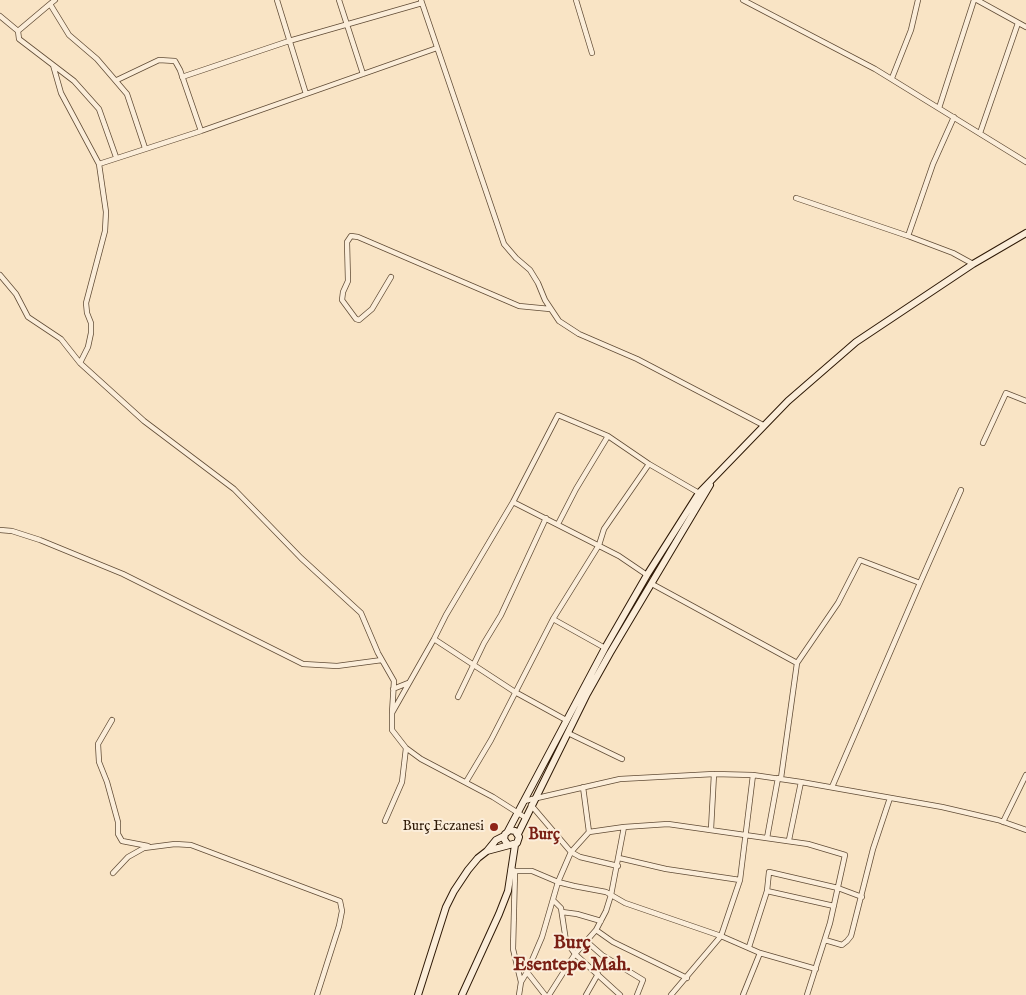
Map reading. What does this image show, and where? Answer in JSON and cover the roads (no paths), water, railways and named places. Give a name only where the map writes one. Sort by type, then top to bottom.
[{"type":"main road","points":[[511,845],[504,841],[506,834],[566,720],[647,575],[699,493],[763,425],[856,342],[973,264],[1026,233]]},
{"type":"main road","points":[[487,851],[511,845],[519,839],[518,834],[531,806],[610,654],[712,481]]},
{"type":"main road","points":[[640,587],[648,591]]},
{"type":"main road","points":[[418,995],[446,907],[454,891],[468,870],[496,840],[513,830],[518,834]]},
{"type":"main road","points":[[462,995],[508,892],[513,870],[511,845]]},
{"type":"street","points":[[18,31],[55,0]]},
{"type":"street","points":[[277,0],[306,94]]},
{"type":"street","points":[[339,0],[364,74]]},
{"type":"street","points":[[576,0],[592,52]]},
{"type":"street","points":[[743,0],[892,78],[1026,162]]},
{"type":"street","points":[[892,78],[911,30],[918,0]]},
{"type":"street","points":[[939,108],[976,0],[1026,27]]},
{"type":"street","points":[[182,77],[289,41],[422,1],[504,244],[530,270],[550,309],[559,321],[579,334],[638,359],[763,425]]},
{"type":"street","points":[[50,4],[69,35],[97,59],[117,80],[127,94],[145,148]]},
{"type":"street","points":[[0,16],[18,31],[19,39],[74,81],[99,109],[116,157]]},
{"type":"street","points":[[980,133],[1018,23]]},
{"type":"street","points":[[99,164],[201,131],[437,48]]},
{"type":"street","points":[[117,80],[159,60],[175,61],[201,131]]},
{"type":"street","points":[[53,65],[61,93],[99,164],[104,187],[105,231],[86,303],[91,323],[91,333],[88,347],[80,363]]},
{"type":"street","points":[[908,236],[931,170],[954,117]]},
{"type":"street","points":[[796,198],[908,236],[953,253],[973,264]]},
{"type":"street","points":[[391,277],[372,309],[359,320],[356,319],[342,300],[348,281],[347,242],[351,236],[358,237],[519,306],[550,309]]},
{"type":"street","points":[[0,275],[16,294],[28,317],[61,338],[80,363],[144,421],[234,489],[301,558],[362,613],[382,660],[394,680],[392,730],[406,748],[421,759],[493,797],[526,818]]},
{"type":"street","points":[[983,443],[1006,393],[1026,402]]},
{"type":"street","points":[[392,713],[446,615],[513,502],[558,415],[608,436],[649,464],[699,493]]},
{"type":"street","points":[[558,524],[576,489],[608,436]]},
{"type":"street","points":[[466,782],[491,740],[553,619],[599,545],[604,529],[649,464]]},
{"type":"street","points":[[832,787],[961,490]]},
{"type":"street","points":[[513,502],[599,545],[647,575]]},
{"type":"street","points":[[458,697],[501,615],[546,518]]},
{"type":"street","points":[[0,530],[12,531],[40,540],[123,574],[303,664],[337,666],[382,660]]},
{"type":"street","points":[[767,838],[779,778],[797,663],[838,603],[860,560],[920,583]]},
{"type":"street","points":[[652,584],[797,663]]},
{"type":"street","points":[[553,619],[605,648]]},
{"type":"street","points":[[434,639],[515,692],[566,720]]},
{"type":"street","points":[[394,689],[408,682]]},
{"type":"street","points":[[112,720],[98,744],[99,762],[116,814],[118,834],[122,841],[152,847]]},
{"type":"street","points":[[568,733],[622,759]]},
{"type":"street","points":[[385,821],[402,782],[406,748]]},
{"type":"street","points":[[524,801],[620,779],[714,774],[753,775],[942,807],[1003,822],[1026,830]]},
{"type":"street","points":[[711,829],[714,774]]},
{"type":"street","points":[[1003,822],[1026,774]]},
{"type":"street","points":[[671,995],[721,936],[740,880],[753,775]]},
{"type":"street","points":[[789,840],[801,782]]},
{"type":"street","points":[[583,787],[589,832]]},
{"type":"street","points":[[825,940],[842,944],[851,936],[870,862],[890,798]]},
{"type":"street","points":[[531,806],[571,852],[580,857],[618,866]]},
{"type":"street","points":[[520,982],[527,972],[542,937],[558,882],[571,852],[589,832],[668,824],[789,840],[846,855],[825,940],[807,995]]},
{"type":"street","points":[[527,972],[547,995],[575,954],[596,930],[612,895],[624,827]]},
{"type":"street","points":[[113,873],[128,857],[144,848],[175,844],[191,845],[340,901],[342,911],[340,926],[317,995]]},
{"type":"street","points":[[619,858],[666,869],[740,880]]},
{"type":"street","points":[[519,995],[520,982],[513,949],[513,870],[532,871],[558,882],[606,892],[625,903],[721,936],[760,953],[816,968]]},
{"type":"street","points":[[748,947],[767,891],[770,872],[838,888],[862,896]]},
{"type":"street","points":[[767,891],[834,906]]},
{"type":"street","points":[[554,900],[559,904],[562,912],[566,941],[575,954],[620,995]]},
{"type":"street","points":[[562,912],[601,921]]},
{"type":"street","points":[[596,930],[614,942],[687,978]]},
{"type":"street","points":[[586,941],[602,955],[643,980],[637,995]]},
{"type":"street","points":[[743,995],[760,953]]},
{"type":"street","points":[[586,995],[598,974]]},
{"type":"place","name":"Burç Eczanesi","points":[[494,827]]},
{"type":"district","name":"Burç","points":[[544,836]]},
{"type":"district","name":"Burç Esentepe Mah.","points":[[572,955]]}]
